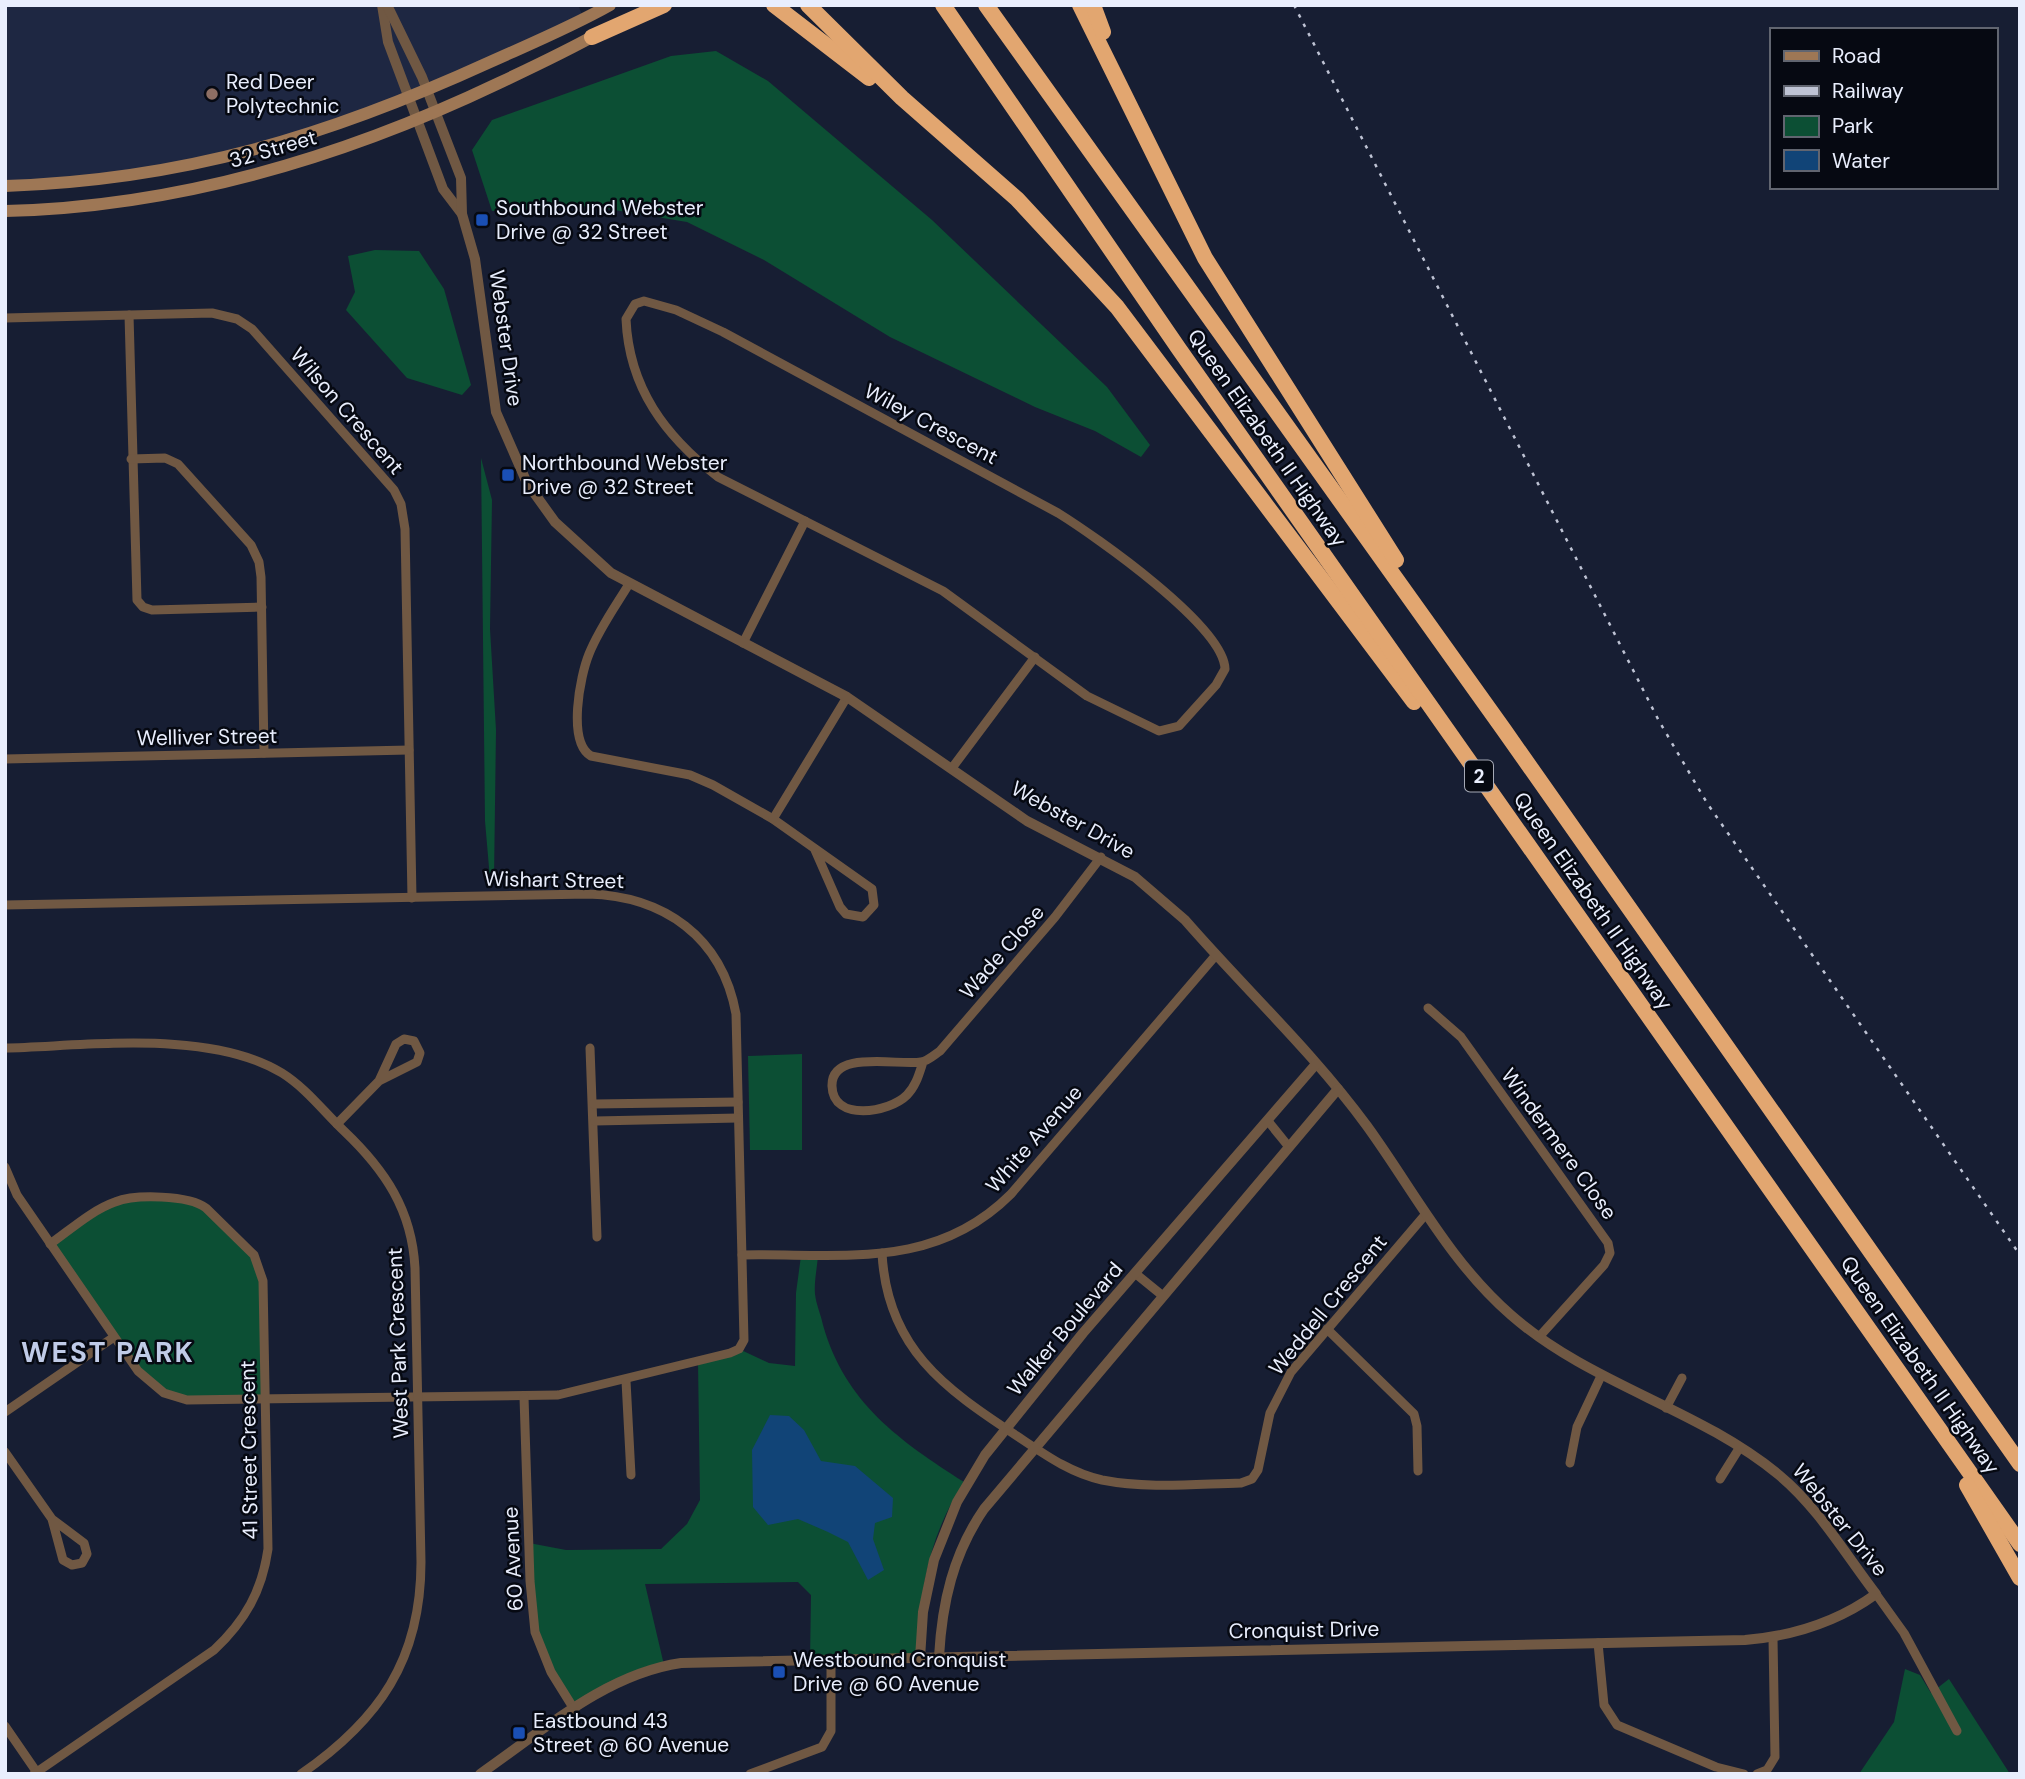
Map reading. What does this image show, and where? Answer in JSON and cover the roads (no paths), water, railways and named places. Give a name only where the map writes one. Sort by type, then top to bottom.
[{"type":"highway","points":[[593,37],[664,5]]},
{"type":"highway","points":[[774,5],[923,117]]},
{"type":"highway","points":[[808,5],[923,117],[1017,200],[1117,307],[1464,770],[1522,838]]},
{"type":"highway","name":"Queen Elizabeth II Highway","points":[[943,5],[1178,349],[2020,1544]]},
{"type":"highway","name":"Queen Elizabeth II Highway","points":[[986,5],[1504,730],[2020,1464]]},
{"type":"highway","points":[[1080,5],[1205,258],[1504,730]]},
{"type":"highway","points":[[1093,5],[1143,135]]},
{"type":"highway","points":[[1923,1406],[2020,1578]]},
{"type":"main road","name":"32 Street","points":[[5,186],[89,182],[181,169],[297,138],[428,91],[610,5]]},
{"type":"main road","name":"32 Street","points":[[5,211],[114,203],[204,187],[321,156],[437,112],[593,37],[647,5]]},
{"type":"street","name":"Webster Drive","points":[[382,5],[388,41],[443,189],[462,214]]},
{"type":"street","name":"Webster Drive","points":[[387,5],[437,112],[461,178],[462,214],[475,259],[494,400],[527,483],[555,522],[589,557],[629,583],[847,697],[1027,821],[1136,877],[1159,896],[1216,955],[1338,1089],[1470,1275],[1539,1338],[1601,1376],[1740,1447],[1781,1476],[1801,1497],[1875,1594]]},
{"type":"street","name":"Wiley Crescent","points":[[644,301],[676,310],[723,332],[1069,520],[1122,555],[1163,590],[1221,652],[1225,669],[1216,685],[1179,726],[1164,731],[1096,701],[1035,657],[943,591],[718,477],[686,452],[666,431],[649,406],[638,380],[626,319],[635,304],[644,301]]},
{"type":"street","name":"Wilson Crescent","points":[[5,318],[212,313],[245,323],[394,489],[401,504],[405,529],[412,898]]},
{"type":"street","points":[[129,315],[135,591],[140,604],[152,610],[262,607]]},
{"type":"street","points":[[131,459],[166,458],[177,464],[244,537],[259,562],[264,753]]},
{"type":"street","points":[[743,643],[805,521]]},
{"type":"street","points":[[629,583],[587,658],[577,723],[579,744],[583,751],[591,756],[690,775],[773,819],[872,889],[874,905],[863,916],[846,914],[840,907],[815,850]]},
{"type":"street","points":[[952,768],[1035,657]]},
{"type":"street","points":[[773,819],[847,697]]},
{"type":"street","name":"Welliver Street","points":[[5,759],[409,750]]},
{"type":"street","name":"Wade Close","points":[[923,1062],[849,1063],[840,1067],[834,1075],[831,1084],[834,1096],[841,1105],[852,1110],[890,1106],[916,1085],[923,1062],[950,1041],[1062,909],[1101,857]]},
{"type":"street","name":"Wishart Street","points":[[5,905],[606,894],[636,900],[667,913],[708,948],[729,987],[737,1024],[744,1336],[738,1349],[626,1381],[572,1393],[524,1397],[265,1401],[200,1401],[164,1393],[138,1371],[114,1338],[17,1195],[5,1167]]},
{"type":"street","name":"White Avenue","points":[[742,1255],[882,1253],[910,1250],[949,1239],[999,1207],[1216,955]]},
{"type":"street","name":"Windermere Close","points":[[1428,1008],[1461,1037],[1605,1237],[1610,1249],[1605,1265],[1539,1338]]},
{"type":"street","points":[[337,1124],[379,1081],[416,1062],[419,1048],[414,1041],[404,1039],[396,1044],[379,1081]]},
{"type":"street","name":"West Park Crescent","points":[[5,1048],[188,1045],[226,1050],[259,1061],[282,1074],[370,1156],[390,1182],[411,1233],[415,1268],[421,1580],[412,1637],[396,1677],[369,1717],[340,1746],[302,1774]]},
{"type":"street","points":[[590,1048],[595,1121],[597,1237]]},
{"type":"street","name":"Walker Boulevard","points":[[920,1658],[926,1592],[941,1539],[969,1479],[1005,1429],[1316,1064]]},
{"type":"street","points":[[939,1657],[946,1592],[965,1541],[992,1499],[1338,1089]]},
{"type":"street","points":[[594,1104],[738,1102]]},
{"type":"street","points":[[595,1121],[738,1118]]},
{"type":"street","points":[[1268,1121],[1289,1147]]},
{"type":"street","name":"41 Street Crescent","points":[[37,1773],[214,1650],[242,1620],[258,1592],[268,1549],[262,1272],[254,1255],[199,1203],[179,1198],[115,1201],[50,1244]]},
{"type":"street","name":"Weddell Crescent","points":[[882,1253],[891,1305],[917,1356],[950,1390],[1005,1429],[1068,1468],[1103,1480],[1152,1485],[1249,1481],[1258,1470],[1267,1421],[1282,1387],[1327,1329],[1425,1215]]},
{"type":"street","points":[[1136,1274],[1163,1296]]},
{"type":"street","points":[[1327,1329],[1414,1414],[1417,1426],[1418,1471]]},
{"type":"street","points":[[5,1412],[114,1338]]},
{"type":"street","points":[[1570,1463],[1577,1427],[1601,1376]]},
{"type":"street","points":[[1666,1408],[1682,1378]]},
{"type":"street","points":[[626,1381],[631,1475]]},
{"type":"street","name":"60 Avenue","points":[[524,1397],[530,1581],[535,1632],[551,1672],[574,1709]]},
{"type":"street","points":[[1720,1479],[1740,1447]]},
{"type":"street","points":[[5,1452],[52,1519],[84,1543],[87,1554],[82,1563],[72,1565],[63,1560],[52,1519]]},
{"type":"street","points":[[1875,1594],[1908,1640],[1957,1731]]},
{"type":"street","name":"Cronquist Drive","points":[[480,1774],[574,1709],[623,1680],[664,1665],[1773,1638],[1830,1621],[1875,1594]]},
{"type":"street","points":[[1757,1774],[1767,1770],[1775,1757],[1773,1638]]},
{"type":"street","points":[[1598,1643],[1604,1705],[1617,1725],[1716,1767],[1744,1774]]},
{"type":"street","points":[[750,1774],[822,1747],[831,1731],[831,1660]]},
{"type":"street","points":[[5,1726],[37,1773]]},
{"type":"water","points":[[770,1415],[789,1416],[804,1430],[821,1461],[855,1466],[893,1498],[892,1517],[875,1523],[873,1539],[884,1570],[868,1580],[848,1542],[798,1519],[768,1525],[753,1507],[752,1450]]},
{"type":"railway","points":[[1294,5],[1659,721],[1707,803],[2020,1255]]},
{"type":"place","name":"Red Deer Polytechnic","points":[[212,94]]},
{"type":"place","name":"Southbound Webster Drive @ 32 Street","points":[[482,220]]},
{"type":"place","name":"Northbound Webster Drive @ 32 Street","points":[[508,475]]},
{"type":"place","name":"Westbound Cronquist Drive @ 60 Avenue","points":[[779,1672]]},
{"type":"place","name":"Eastbound 43 Street @ 60 Avenue","points":[[519,1733]]},
{"type":"district","name":"WEST PARK","points":[[108,1352]]}]
